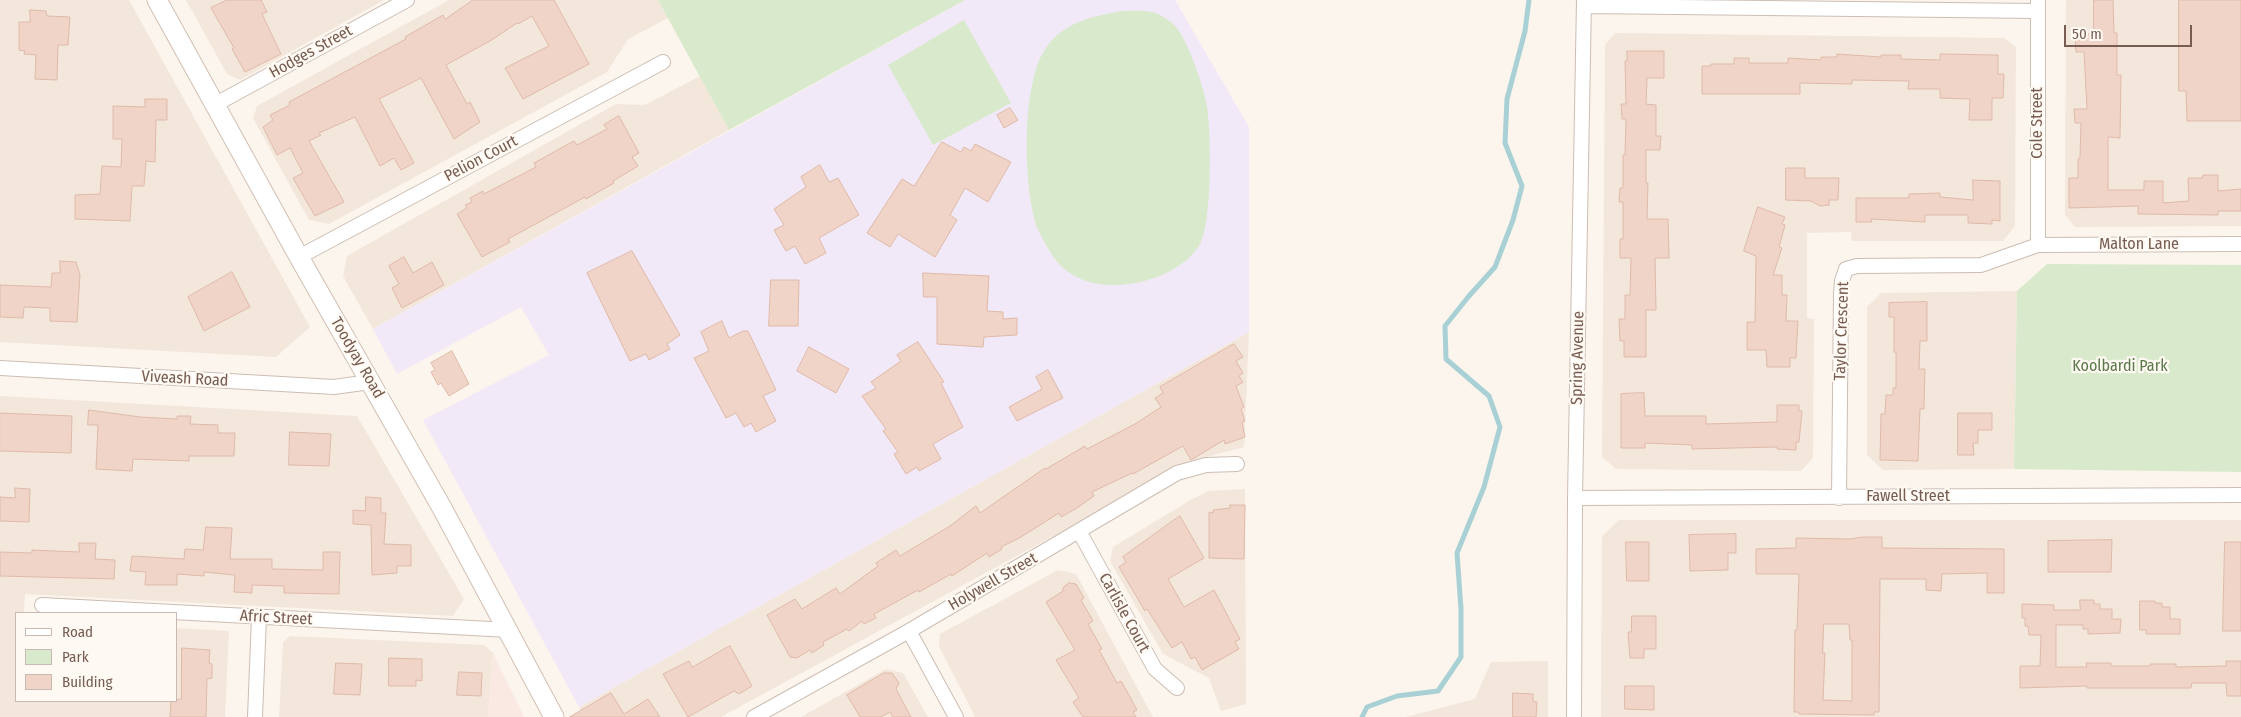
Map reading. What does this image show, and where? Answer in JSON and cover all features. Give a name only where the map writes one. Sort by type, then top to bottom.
[{"type":"main road","name":"Toodyay Road","points":[[158,0],[299,257],[509,630],[554,717]]},
{"type":"street","name":"Hodges Street","points":[[216,104],[407,0]]},
{"type":"street","points":[[1584,3],[2038,5]]},
{"type":"street","name":"Spring Avenue","points":[[1574,717],[1575,498],[1584,3]]},
{"type":"street","name":"Cole Street","points":[[2038,5],[2038,245]]},
{"type":"street","name":"Pelion Court","points":[[299,257],[663,62]]},
{"type":"street","name":"Malton Lane","points":[[2038,245],[2241,244]]},
{"type":"street","name":"Taylor Crescent","points":[[1839,498],[1841,294],[1842,281],[1846,270],[1858,266],[1981,265],[2038,245]]},
{"type":"street","name":"Viveash Road","points":[[0,368],[334,387],[370,382]]},
{"type":"street","name":"Holywell Street","points":[[754,717],[909,631],[1178,473],[1206,465],[1237,464]]},
{"type":"street","name":"Fawell Street","points":[[1575,498],[2241,495]]},
{"type":"street","name":"Carlisle Court","points":[[1079,532],[1155,669],[1178,688]]},
{"type":"street","name":"Afric Street","points":[[42,605],[169,612]]},
{"type":"street","name":"Afric Street","points":[[178,613],[509,630]]},
{"type":"street","points":[[254,717],[259,617]]},
{"type":"street","points":[[909,631],[956,717]]},
{"type":"shaded area","points":[[0,0],[129,0],[310,327],[276,357],[0,342]]},
{"type":"shaded area","points":[[186,0],[384,0],[240,80],[227,74]]},
{"type":"shaded area","points":[[449,0],[658,0],[668,18],[628,39],[607,72],[329,224],[309,220],[253,118],[257,106]]},
{"type":"shaded area","points":[[965,0],[1175,0],[1249,127],[1249,332],[579,707],[423,420],[549,355],[521,307],[397,374],[373,329]]},
{"type":"shaded area","points":[[2066,0],[2241,0],[2241,226],[2075,227],[2065,215]]},
{"type":"shaded area","points":[[1615,33],[2004,38],[2016,47],[2015,226],[2003,241],[1852,241],[1851,232],[1807,233],[1807,318],[1814,319],[1813,458],[1801,471],[1616,469],[1602,457],[1605,45]]},
{"type":"shaded area","points":[[700,76],[729,130],[373,329],[343,276],[347,256],[616,104],[645,105]]},
{"type":"shaded area","points":[[2017,291],[2014,469],[1883,470],[1867,455],[1867,307],[1881,293]]},
{"type":"shaded area","points":[[1249,332],[1244,447],[1191,461],[721,717],[584,717],[579,707]]},
{"type":"shaded area","points":[[0,396],[357,416],[464,599],[453,616],[25,594],[24,612],[15,612],[15,702],[178,702],[178,628],[229,631],[225,717],[0,717]]},
{"type":"shaded area","points":[[1245,489],[1246,704],[1221,711],[1209,678],[1163,654],[1110,561],[1113,547],[1189,501],[1208,491]]},
{"type":"shaded area","points":[[1619,520],[2241,520],[2241,717],[1601,717],[1602,536]]},
{"type":"shaded area","points":[[1058,570],[1076,574],[1153,717],[975,717],[939,646],[940,634]]},
{"type":"shaded area","points":[[290,636],[484,645],[493,653],[488,717],[279,717],[283,642]]},
{"type":"shaded area","points":[[493,653],[524,717],[488,717]]},
{"type":"shaded area","points":[[1548,661],[1548,717],[1406,717],[1475,699],[1491,662]]},
{"type":"shaded area","points":[[886,669],[903,673],[928,717],[801,717]]},
{"type":"green space","points":[[658,0],[965,0],[729,130]]},
{"type":"green space","points":[[1122,11],[1149,11],[1160,15],[1172,23],[1183,38],[1198,74],[1207,106],[1210,156],[1209,199],[1204,235],[1199,246],[1183,263],[1173,270],[1151,279],[1128,284],[1108,285],[1092,283],[1064,269],[1052,255],[1037,227],[1032,210],[1027,162],[1028,109],[1038,64],[1053,39],[1070,26],[1090,18]]},
{"type":"green space","points":[[964,20],[1011,103],[933,145],[888,65]]},
{"type":"green space","name":"Koolbardi Park","points":[[2047,264],[2241,265],[2241,472],[2014,469],[2017,291]]},
{"type":"building","points":[[227,0],[261,0],[267,12],[262,14],[281,54],[245,72],[232,49],[234,48],[211,8]]},
{"type":"building","points":[[473,0],[554,0],[589,64],[523,99],[505,68],[549,46],[532,16],[446,65],[467,104],[470,102],[480,122],[454,139],[421,78],[379,99],[414,163],[401,170],[394,158],[380,166],[355,117],[319,133],[321,135],[309,141],[344,202],[315,216],[293,178],[303,173],[290,148],[277,155],[263,127],[273,120],[270,115],[290,105],[289,102],[406,39],[405,37],[443,15],[445,19]]},
{"type":"building","points":[[2094,0],[2113,0],[2114,33],[2117,33],[2117,75],[2121,75],[2120,138],[2108,137],[2108,190],[2144,190],[2144,181],[2163,181],[2163,203],[2189,201],[2188,178],[2218,175],[2218,191],[2241,189],[2241,211],[2218,211],[2218,215],[2138,214],[2138,206],[2069,208],[2069,178],[2078,178],[2078,159],[2080,158],[2081,123],[2075,123],[2074,109],[2087,109],[2084,52],[2076,52],[2075,34],[2093,34]]},
{"type":"building","points":[[2179,0],[2241,0],[2241,121],[2187,121],[2186,91],[2179,91]]},
{"type":"building","points":[[30,10],[46,11],[47,16],[70,17],[68,45],[58,45],[57,80],[35,79],[36,55],[24,54],[25,51],[19,50],[19,22],[30,22]]},
{"type":"building","points":[[1627,51],[1664,51],[1664,78],[1647,78],[1646,104],[1656,105],[1656,136],[1661,136],[1660,150],[1646,150],[1646,183],[1648,183],[1647,219],[1668,219],[1669,258],[1655,258],[1656,310],[1646,310],[1646,357],[1624,357],[1624,341],[1620,341],[1619,319],[1625,319],[1625,295],[1630,295],[1631,258],[1620,258],[1620,239],[1623,239],[1623,202],[1619,202],[1620,188],[1623,188],[1626,119],[1622,119],[1621,104],[1626,104],[1625,61],[1627,61]]},
{"type":"building","points":[[1837,54],[1881,57],[1881,55],[1901,55],[1901,59],[1940,60],[1940,54],[1998,55],[1998,74],[2004,74],[2003,98],[1992,98],[1992,120],[1969,120],[1970,99],[1940,98],[1940,89],[1908,89],[1909,81],[1852,80],[1852,84],[1800,83],[1800,94],[1702,94],[1702,66],[1734,64],[1734,58],[1749,58],[1749,63],[1788,63],[1788,58],[1821,60],[1821,57],[1837,57]]},
{"type":"building","points":[[145,99],[167,99],[167,120],[156,120],[155,162],[146,161],[144,186],[132,186],[130,221],[75,219],[75,195],[100,194],[102,166],[121,167],[122,139],[113,139],[113,106],[145,107]]},
{"type":"building","points":[[1010,108],[1018,120],[1004,128],[997,115]]},
{"type":"building","points":[[619,116],[639,153],[632,157],[638,166],[613,181],[614,183],[508,239],[510,242],[482,257],[457,214],[467,208],[465,205],[472,202],[470,198],[483,191],[484,194],[536,167],[534,163],[574,141],[577,145],[607,129],[604,125]]},
{"type":"building","points":[[942,142],[961,152],[964,147],[971,151],[975,144],[1011,162],[988,202],[965,188],[950,215],[957,220],[935,257],[898,234],[890,247],[867,233],[902,179],[914,186]]},
{"type":"building","points":[[820,165],[829,182],[838,178],[859,215],[819,238],[826,253],[805,264],[795,246],[786,251],[774,230],[784,225],[774,209],[806,187],[801,177]]},
{"type":"building","points":[[1786,168],[1805,168],[1805,178],[1839,178],[1838,200],[1829,200],[1829,205],[1820,206],[1811,201],[1786,200]]},
{"type":"building","points":[[1973,180],[2000,181],[2000,221],[1992,220],[1992,224],[1968,223],[1968,215],[1925,215],[1925,222],[1871,219],[1872,222],[1856,222],[1856,198],[1909,198],[1909,194],[1940,193],[1940,197],[1973,200]]},
{"type":"building","points":[[1758,207],[1785,217],[1782,224],[1785,225],[1779,247],[1782,248],[1773,275],[1782,275],[1782,295],[1787,295],[1786,321],[1798,321],[1796,358],[1790,358],[1790,367],[1767,367],[1766,350],[1747,350],[1747,322],[1755,322],[1756,256],[1744,251]]},
{"type":"building","points":[[632,251],[680,335],[667,344],[670,349],[649,360],[646,354],[630,361],[587,273]]},
{"type":"building","points":[[404,257],[413,273],[432,262],[444,285],[402,308],[392,288],[399,284],[389,266]]},
{"type":"building","points":[[60,261],[76,262],[80,275],[77,322],[50,321],[50,308],[24,307],[23,318],[0,317],[0,285],[51,287],[52,273],[60,273]]},
{"type":"building","points":[[232,272],[250,307],[204,331],[188,297]]},
{"type":"building","points":[[923,273],[989,276],[987,311],[1003,312],[1003,319],[1017,318],[1017,335],[984,337],[983,347],[937,344],[937,297],[924,297]]},
{"type":"building","points":[[771,280],[799,280],[798,326],[769,326]]},
{"type":"building","points":[[1927,302],[1927,341],[1920,341],[1919,369],[1925,369],[1924,409],[1920,409],[1918,461],[1880,460],[1881,414],[1885,414],[1886,395],[1893,395],[1893,388],[1896,388],[1894,317],[1889,317],[1889,303]]},
{"type":"building","points":[[722,321],[729,338],[743,331],[748,331],[776,390],[763,396],[776,421],[756,432],[751,423],[744,427],[736,413],[726,418],[694,358],[709,351],[701,332]]},
{"type":"building","points":[[918,342],[944,382],[941,383],[963,427],[933,444],[941,459],[919,471],[917,467],[906,474],[894,454],[898,452],[883,431],[886,429],[862,396],[876,388],[871,382],[901,361],[897,355]]},
{"type":"building","points":[[1234,344],[1243,357],[1236,361],[1243,373],[1239,376],[1243,382],[1236,386],[1244,407],[1241,409],[1245,421],[1242,422],[1245,437],[1225,444],[1224,440],[1191,460],[1183,446],[1133,474],[1092,492],[1094,496],[1077,508],[1061,517],[1059,513],[1001,547],[1002,549],[989,557],[987,553],[952,576],[951,574],[919,592],[918,590],[874,614],[876,618],[864,624],[862,621],[849,631],[847,629],[823,642],[824,645],[812,653],[810,650],[797,658],[790,657],[767,615],[795,599],[802,609],[836,588],[840,594],[878,566],[876,563],[896,550],[900,556],[950,526],[976,506],[980,513],[1045,468],[1085,446],[1087,449],[1135,424],[1161,407],[1155,398],[1163,393],[1160,387]]},
{"type":"building","points":[[809,347],[849,369],[836,393],[797,371]]},
{"type":"building","points":[[452,351],[469,384],[449,396],[441,383],[438,385],[431,372],[435,370],[431,363]]},
{"type":"building","points":[[1048,370],[1063,398],[1017,421],[1009,407],[1042,389],[1036,377]]},
{"type":"building","points":[[1644,393],[1645,416],[1706,416],[1706,424],[1777,422],[1777,405],[1799,405],[1799,411],[1802,411],[1799,442],[1796,442],[1796,450],[1777,449],[1777,447],[1692,449],[1692,445],[1645,443],[1645,448],[1621,448],[1621,394]]},
{"type":"building","points":[[89,410],[140,417],[177,419],[177,416],[191,416],[190,424],[218,425],[218,433],[235,433],[234,456],[189,456],[189,461],[133,459],[132,471],[96,469],[98,425],[88,425]]},
{"type":"building","points":[[0,413],[72,416],[71,453],[0,451]]},
{"type":"building","points":[[1958,413],[1992,413],[1992,430],[1978,430],[1978,443],[1973,443],[1974,455],[1958,455]]},
{"type":"building","points":[[290,432],[331,434],[329,466],[289,465]]},
{"type":"building","points":[[15,488],[30,489],[29,522],[0,521],[0,497],[15,498]]},
{"type":"building","points":[[366,497],[381,498],[381,513],[386,513],[384,544],[411,545],[411,566],[397,566],[397,573],[372,575],[371,525],[353,524],[353,510],[365,511]]},
{"type":"building","points":[[1230,505],[1245,505],[1244,559],[1209,558],[1209,512],[1213,513],[1213,510],[1230,508]]},
{"type":"building","points":[[1180,516],[1204,558],[1168,579],[1184,607],[1214,590],[1240,639],[1235,642],[1239,649],[1202,670],[1195,657],[1191,659],[1182,642],[1172,648],[1147,609],[1145,611],[1119,567],[1126,562],[1123,557]]},
{"type":"building","points":[[206,527],[232,528],[230,559],[272,559],[272,569],[323,570],[323,552],[340,552],[339,594],[284,593],[284,586],[252,585],[252,593],[234,592],[235,575],[204,572],[204,576],[177,574],[177,585],[145,585],[146,572],[130,571],[132,556],[184,559],[185,549],[203,550]]},
{"type":"building","points":[[1736,534],[1736,553],[1728,553],[1728,570],[1690,571],[1689,535]]},
{"type":"building","points":[[1882,537],[1882,548],[2004,549],[2004,593],[1987,593],[1987,573],[1942,574],[1941,591],[1926,590],[1926,579],[1880,579],[1879,712],[1874,712],[1874,715],[1799,714],[1799,712],[1794,712],[1795,630],[1797,630],[1799,574],[1756,574],[1756,549],[1796,548],[1796,538],[1850,539]],"holes":[[[1824,624],[1849,624],[1850,640],[1852,640],[1852,701],[1823,700]]]},
{"type":"building","points":[[2112,540],[2111,572],[2048,572],[2048,541]]},
{"type":"building","points":[[1626,542],[1649,542],[1649,581],[1627,581]]},
{"type":"building","points":[[2225,542],[2241,542],[2241,631],[2223,631]]},
{"type":"building","points":[[79,543],[96,543],[95,559],[115,560],[114,579],[0,576],[0,552],[32,553],[32,550],[79,552]]},
{"type":"building","points":[[1069,583],[1076,584],[1084,598],[1081,600],[1093,621],[1088,624],[1102,649],[1099,650],[1117,683],[1121,681],[1129,695],[1137,710],[1133,712],[1136,717],[1083,717],[1073,702],[1079,698],[1056,660],[1075,650],[1046,602],[1063,591],[1063,588]]},
{"type":"building","points":[[2080,600],[2094,600],[2094,604],[2100,604],[2100,609],[2112,609],[2112,619],[2121,619],[2120,633],[2088,634],[2088,629],[2083,629],[2083,625],[2056,625],[2056,667],[2087,667],[2086,663],[2111,663],[2111,666],[2176,664],[2176,667],[2226,666],[2226,661],[2241,661],[2241,696],[2227,696],[2226,683],[2192,683],[2191,688],[2087,688],[2087,686],[2020,688],[2020,666],[2040,666],[2041,635],[2029,635],[2028,626],[2025,626],[2025,618],[2022,618],[2022,604],[2054,605],[2054,610],[2080,610]]},
{"type":"building","points":[[2140,601],[2155,601],[2155,603],[2162,603],[2162,607],[2170,607],[2170,619],[2180,619],[2180,634],[2146,634],[2146,630],[2140,630]]},
{"type":"building","points":[[1632,616],[1656,616],[1656,649],[1644,649],[1644,658],[1630,658],[1628,632],[1631,632]]},
{"type":"building","points":[[730,646],[752,686],[739,694],[734,691],[688,717],[663,674],[689,661],[692,667]]},
{"type":"building","points":[[182,648],[210,650],[209,663],[212,664],[212,678],[207,679],[206,717],[170,717],[171,702],[178,702],[178,700],[181,699]]},
{"type":"building","points":[[389,658],[422,659],[422,681],[416,680],[416,686],[389,686]]},
{"type":"building","points":[[336,663],[362,664],[360,695],[334,694]]},
{"type":"building","points":[[459,672],[482,673],[481,696],[457,695]]},
{"type":"building","points":[[884,673],[892,673],[899,683],[896,689],[911,717],[893,717],[890,712],[881,717],[860,717],[847,695]]},
{"type":"building","points":[[1625,686],[1654,686],[1654,710],[1625,709]]},
{"type":"building","points":[[611,693],[624,714],[648,699],[660,717],[570,717]]},
{"type":"building","points":[[1513,693],[1533,694],[1533,701],[1537,702],[1536,717],[1513,717]]},
{"type":"waterway","points":[[1362,717],[1367,707],[1397,696],[1438,691],[1461,657],[1461,609],[1457,553],[1484,487],[1500,427],[1489,396],[1446,359],[1445,326],[1495,267],[1513,220],[1522,186],[1505,143],[1507,99],[1525,31],[1529,0]]}]
